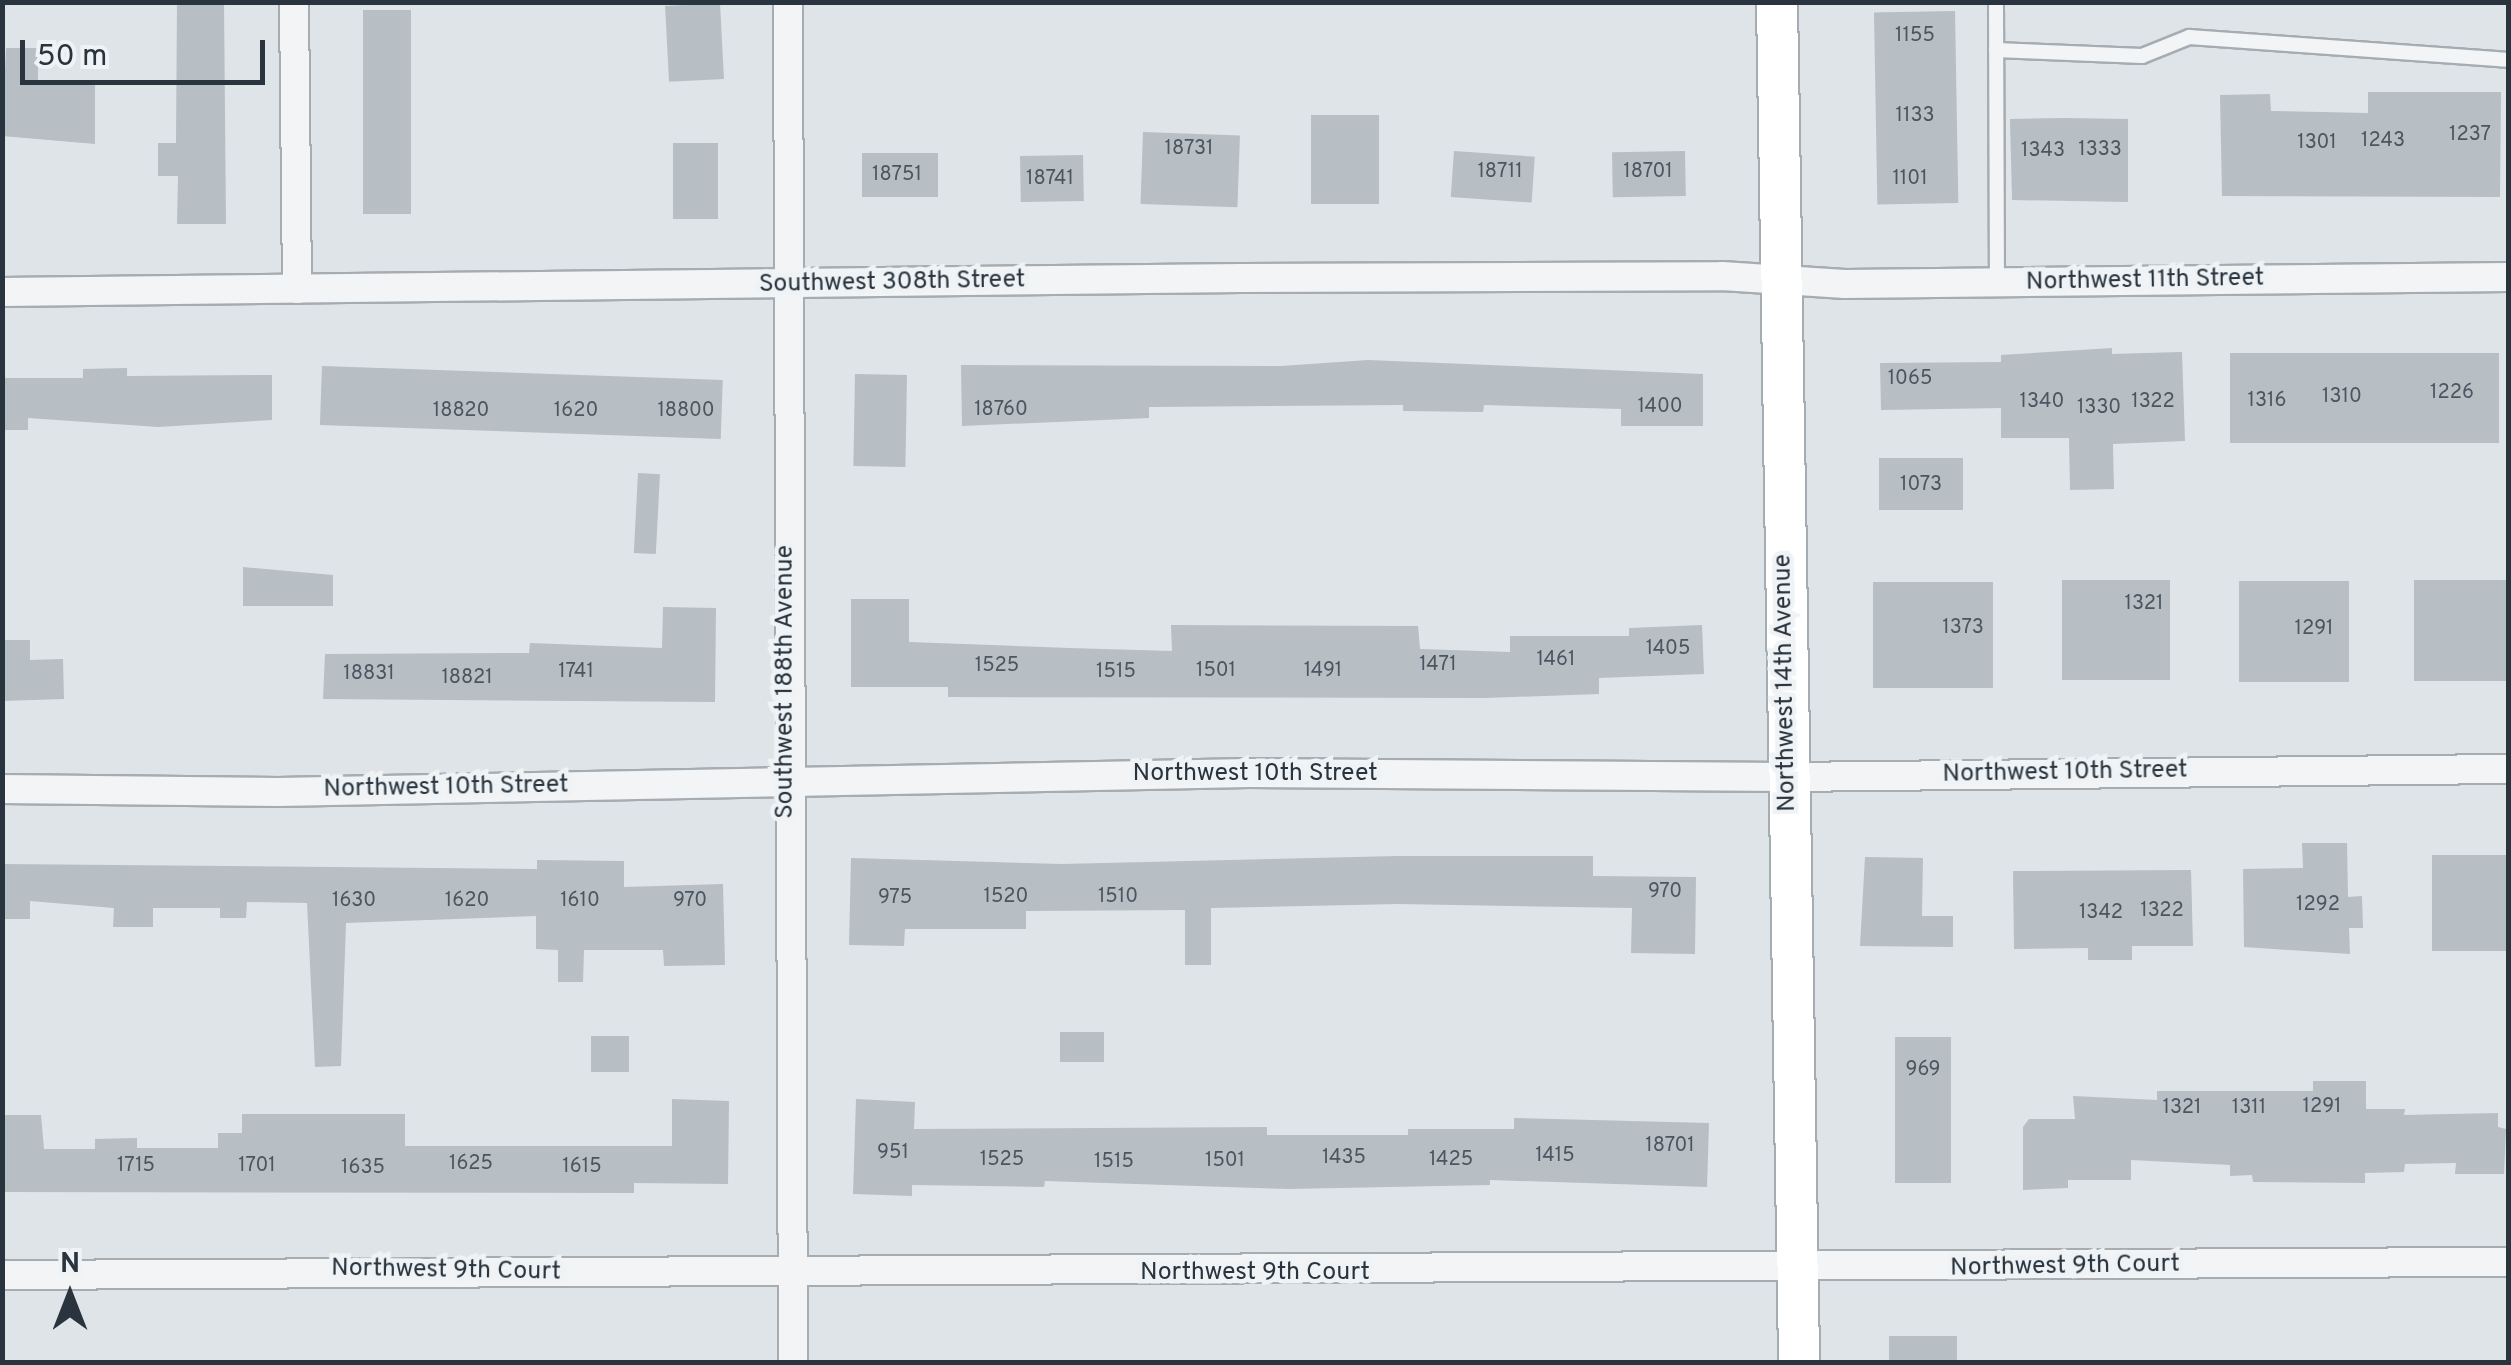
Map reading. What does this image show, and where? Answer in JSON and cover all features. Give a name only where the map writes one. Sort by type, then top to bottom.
[{"type":"street","points":[[294,2],[297,289]]},
{"type":"street","name":"Southwest 188th Avenue","points":[[788,2],[786,779],[793,1362]]},
{"type":"street","name":"Northwest 14th Avenue","points":[[1777,2],[1799,1362]]},
{"type":"street","name":"Southwest 308th Street","points":[[2,292],[1703,276],[1782,281]]},
{"type":"street","name":"Northwest 11th Street","points":[[1782,281],[1997,283],[2508,277]]},
{"type":"street","name":"Northwest 10th Street","points":[[2,789],[278,792],[786,779],[1787,777],[2508,769]]},
{"type":"street","name":"Northwest 9th Court","points":[[2,1275],[282,1270],[791,1275],[1800,1270],[2508,1262]]},
{"type":"lane","points":[[1996,2],[1997,283]]},
{"type":"lane","points":[[1996,50],[2142,56],[2189,37],[2508,60]]},
{"type":"building","points":[[177,2],[224,2],[226,224],[177,224],[178,176],[158,176],[158,143],[176,143]]},
{"type":"building","points":[[720,3],[724,79],[669,82],[665,6]]},
{"type":"building","points":[[363,10],[411,10],[411,214],[363,214]]},
{"type":"building","points":[[1955,11],[1958,203],[1877,204],[1874,12]]},
{"type":"building","points":[[6,48],[38,48],[38,80],[95,80],[95,144],[2,136]]},
{"type":"building","points":[[2368,92],[2501,92],[2500,197],[2222,196],[2220,95],[2270,94],[2271,111],[2368,113]]},
{"type":"building","points":[[1311,115],[1379,115],[1379,204],[1311,204]]},
{"type":"building","points":[[2010,119],[2128,119],[2128,202],[2012,200]]},
{"type":"building","points":[[1143,132],[1240,135],[1237,207],[1140,204]]},
{"type":"building","points":[[673,143],[718,143],[718,219],[673,219]]},
{"type":"building","points":[[1454,151],[1535,157],[1532,203],[1451,197]]},
{"type":"building","points":[[1685,151],[1686,196],[1613,197],[1612,152]]},
{"type":"building","points":[[862,153],[938,153],[938,197],[862,197]]},
{"type":"building","points":[[1083,155],[1084,201],[1021,202],[1020,156]]},
{"type":"building","points":[[2112,348],[2112,354],[2182,352],[2185,441],[2113,444],[2114,489],[2070,490],[2069,438],[2001,438],[2001,408],[1881,410],[1880,363],[2001,362],[2001,355]]},
{"type":"building","points":[[2230,353],[2499,353],[2499,443],[2230,443]]},
{"type":"building","points":[[1368,360],[1703,374],[1703,426],[1621,426],[1621,409],[1484,405],[1483,412],[1403,411],[1403,405],[1149,407],[1149,418],[962,426],[961,365],[1281,366]]},
{"type":"building","points":[[322,366],[723,380],[721,439],[320,425]]},
{"type":"building","points":[[127,368],[127,376],[272,375],[272,420],[158,427],[28,418],[28,430],[2,430],[2,378],[83,378],[83,369]]},
{"type":"building","points":[[855,374],[907,375],[905,467],[853,466]]},
{"type":"building","points":[[1879,458],[1963,458],[1963,510],[1879,510]]},
{"type":"building","points":[[638,473],[660,474],[656,554],[634,553]]},
{"type":"building","points":[[243,567],[333,575],[333,606],[243,606]]},
{"type":"building","points":[[2062,580],[2170,580],[2170,680],[2062,680]]},
{"type":"building","points":[[2414,580],[2508,580],[2508,681],[2414,681]]},
{"type":"building","points":[[2239,581],[2349,581],[2349,682],[2239,682]]},
{"type":"building","points":[[1873,582],[1993,582],[1993,688],[1873,688]]},
{"type":"building","points":[[851,599],[909,599],[909,642],[1069,648],[1172,651],[1171,625],[1418,626],[1420,649],[1510,652],[1510,636],[1629,636],[1629,628],[1702,625],[1704,674],[1599,678],[1599,694],[1485,698],[948,697],[948,687],[851,687]]},
{"type":"building","points":[[663,607],[716,608],[715,702],[323,699],[325,654],[529,653],[530,643],[662,648]]},
{"type":"building","points":[[2,640],[30,640],[30,660],[63,659],[64,699],[2,701]]},
{"type":"building","points":[[2302,843],[2347,843],[2348,897],[2362,896],[2363,928],[2349,928],[2350,954],[2244,947],[2243,869],[2303,868]]},
{"type":"building","points":[[2432,855],[2508,855],[2508,951],[2432,951]]},
{"type":"building","points":[[1593,856],[1593,876],[1696,877],[1695,954],[1631,953],[1632,908],[1398,904],[1211,908],[1211,965],[1185,965],[1185,910],[1026,911],[1026,929],[905,929],[904,946],[849,945],[851,858],[1062,864]]},
{"type":"building","points":[[1865,857],[1923,858],[1922,916],[1953,916],[1953,947],[1860,946]]},
{"type":"building","points":[[537,860],[624,861],[624,887],[723,884],[725,965],[664,966],[663,950],[584,950],[583,982],[558,982],[558,950],[536,949],[536,916],[346,923],[341,1066],[315,1067],[307,903],[247,902],[246,918],[220,918],[220,908],[153,908],[153,927],[113,927],[114,908],[30,901],[30,919],[2,919],[2,864],[537,869]]},
{"type":"building","points":[[2191,870],[2193,946],[2132,946],[2132,960],[2088,960],[2088,948],[2014,949],[2013,871]]},
{"type":"building","points":[[1060,1032],[1104,1032],[1104,1062],[1060,1062]]},
{"type":"building","points":[[591,1036],[629,1036],[629,1072],[591,1072]]},
{"type":"building","points":[[1895,1037],[1951,1037],[1951,1183],[1895,1183]]},
{"type":"building","points":[[2313,1081],[2366,1081],[2366,1109],[2405,1109],[2404,1115],[2498,1113],[2498,1127],[2506,1129],[2504,1174],[2455,1174],[2456,1163],[2405,1164],[2404,1172],[2365,1173],[2365,1183],[2253,1182],[2252,1175],[2230,1176],[2230,1165],[2131,1160],[2131,1180],[2068,1180],[2068,1188],[2023,1190],[2023,1127],[2029,1119],[2075,1119],[2073,1096],[2157,1100],[2157,1091],[2313,1091]]},
{"type":"building","points":[[672,1099],[729,1101],[728,1184],[634,1183],[634,1193],[2,1192],[3,1115],[41,1115],[44,1149],[95,1149],[95,1139],[137,1138],[137,1148],[218,1148],[218,1133],[242,1133],[242,1114],[405,1114],[405,1146],[672,1146]]},
{"type":"building","points":[[856,1099],[915,1102],[914,1129],[1267,1127],[1267,1135],[1408,1135],[1408,1129],[1514,1129],[1514,1118],[1709,1123],[1707,1187],[1490,1180],[1490,1185],[1288,1189],[1045,1181],[1044,1187],[912,1185],[912,1196],[853,1194]]},
{"type":"building","points":[[1889,1336],[1957,1336],[1957,1362],[1889,1362]]}]
